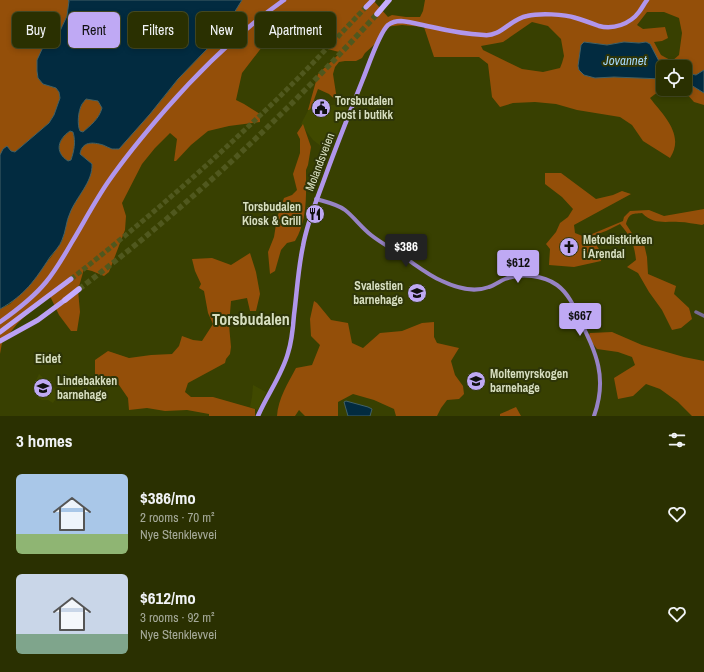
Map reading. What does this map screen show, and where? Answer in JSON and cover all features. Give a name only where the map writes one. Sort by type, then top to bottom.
[{"type":"highway","points":[[366,6],[372,0]]},
{"type":"highway","points":[[376,14],[389,0]]},
{"type":"highway","points":[[0,332],[71,279]]},
{"type":"highway","points":[[0,341],[38,320],[79,289]]},
{"type":"main road","points":[[0,320],[24,302],[46,279],[55,267],[89,208],[106,182],[130,148],[156,116],[189,79],[218,51],[279,0]]},
{"type":"main road","points":[[0,320],[29,300],[51,276],[111,178],[148,130],[191,81],[234,39],[284,0]]},
{"type":"main road","name":"Molandsveien","points":[[258,416],[288,354],[293,333],[303,244],[310,216],[374,52],[385,29],[392,23],[406,22],[450,31],[489,36],[500,32],[512,22],[520,18],[540,15],[569,16],[600,26],[616,26],[634,18],[646,0]]},
{"type":"main road","points":[[316,199],[343,209],[369,234],[380,242],[436,278],[461,288],[472,290],[483,289],[504,279],[519,276],[531,276],[552,282],[562,289],[570,300],[592,344],[598,362],[600,387],[598,404],[594,416]]},
{"type":"street","points":[[696,312],[704,316]]},
{"type":"shaded area","points":[[0,0],[68,0],[67,16],[60,31],[60,12],[12,12],[12,48],[43,48],[37,71],[38,78],[43,84],[56,88],[59,92],[60,98],[54,115],[49,123],[15,152],[11,151],[0,155]]},
{"type":"shaded area","points":[[242,0],[373,0],[388,17],[392,15],[420,17],[425,0],[704,0],[704,70],[696,75],[692,74],[692,60],[673,60],[679,55],[682,33],[679,18],[664,12],[647,12],[637,25],[643,29],[665,27],[668,38],[662,41],[654,42],[661,55],[670,60],[658,60],[650,44],[646,42],[624,42],[607,45],[584,42],[614,77],[656,79],[656,93],[650,98],[671,126],[674,134],[674,150],[670,158],[643,141],[632,125],[620,117],[577,110],[556,104],[535,102],[513,103],[500,107],[492,97],[488,64],[479,57],[434,57],[424,27],[402,25],[385,27],[375,44],[365,53],[362,58],[356,61],[339,62],[335,67],[333,74],[337,100],[343,107],[329,94],[318,89],[311,108],[308,110],[318,74],[339,54],[339,52],[324,48],[336,48],[336,12],[255,12],[255,48],[261,48],[242,73],[236,100],[260,114],[260,122],[229,126],[208,131],[191,145],[176,161],[174,161],[177,139],[170,133],[142,164],[122,203],[126,216],[125,230],[109,272],[104,276],[84,269],[78,290],[80,312],[77,331],[71,331],[59,315],[50,296],[33,308],[17,324],[2,343],[0,354],[0,309],[10,304],[51,257],[62,241],[69,213],[88,181],[92,164],[80,154],[83,147],[88,144],[95,143],[112,149],[119,148],[178,79],[207,49],[247,48],[247,12],[235,12]],"holes":[[[532,22],[548,26],[561,39],[564,56],[560,68],[543,72],[522,69],[483,50],[481,46],[503,42]]]},
{"type":"shaded area","points":[[692,86],[704,93],[704,105],[694,102],[689,96],[692,96]]},
{"type":"shaded area","points":[[86,99],[98,101],[102,108],[97,119],[83,132],[80,131],[78,118],[83,102]]},
{"type":"shaded area","points":[[314,99],[331,105],[349,104],[330,153],[313,140],[301,124]]},
{"type":"shaded area","points":[[303,124],[311,147],[306,170],[304,215],[295,241],[287,243],[281,250],[275,271],[270,274],[268,252],[274,237],[277,218],[284,198],[292,195],[297,190],[293,174],[300,153],[300,139],[297,133]]},
{"type":"shaded area","points":[[70,131],[73,132],[74,146],[71,160],[68,161],[61,154],[59,146],[60,142]]},
{"type":"shaded area","points":[[545,173],[561,173],[596,199],[622,191],[631,194],[574,225],[575,233],[585,237],[623,221],[624,217],[630,211],[649,210],[664,216],[704,209],[704,224],[702,225],[685,222],[655,221],[646,217],[642,213],[631,215],[626,224],[635,238],[644,244],[647,257],[648,274],[676,286],[674,294],[689,308],[692,319],[681,328],[672,330],[662,310],[638,273],[627,267],[636,260],[631,240],[620,224],[595,235],[592,238],[602,254],[601,261],[574,267],[549,265],[550,249],[546,244],[556,232],[560,223],[568,217],[573,209],[562,197],[545,184]]},
{"type":"shaded area","points":[[250,253],[256,272],[260,294],[256,311],[250,311],[247,298],[231,301],[229,325],[231,347],[230,354],[225,363],[188,383],[185,392],[191,397],[213,397],[255,409],[255,416],[209,416],[209,414],[187,410],[165,411],[147,408],[129,410],[128,398],[119,385],[103,386],[95,381],[95,360],[108,351],[129,358],[172,354],[179,346],[182,336],[193,340],[202,341],[213,324],[208,313],[204,291],[199,288],[201,284],[195,271],[192,259],[212,258],[231,265]]},
{"type":"shaded area","points":[[314,301],[331,320],[348,323],[352,343],[363,348],[380,333],[402,331],[422,323],[434,322],[434,337],[437,343],[459,348],[451,361],[455,375],[463,386],[464,394],[459,399],[447,400],[437,416],[396,416],[394,409],[374,400],[353,394],[338,402],[338,416],[305,416],[299,410],[295,416],[277,416],[281,397],[296,368],[312,365],[320,345],[311,336],[310,319]]},
{"type":"shaded area","points":[[612,332],[642,345],[704,361],[704,416],[692,416],[678,402],[660,389],[646,384],[633,396],[618,399],[614,378],[635,365],[632,357],[618,352],[597,349],[588,337],[590,333]]},
{"type":"shaded area","name":"Lindebakken barnehage","points":[[39,374],[55,389],[57,397],[53,403],[48,400],[38,398],[33,389]]},
{"type":"shaded area","points":[[253,385],[266,392],[258,410],[250,407]]},
{"type":"shaded area","points":[[516,407],[521,416],[500,416],[500,414]]},
{"type":"water","points":[[68,0],[242,0],[235,12],[196,12],[196,48],[208,48],[178,79],[119,149],[112,149],[95,143],[88,144],[83,147],[80,154],[92,164],[92,171],[69,216],[61,242],[29,286],[9,304],[0,309],[0,155],[3,149],[7,146],[11,151],[15,152],[49,123],[54,115],[60,98],[59,92],[56,88],[43,84],[38,78],[37,60],[43,48],[60,48],[60,31],[67,16]],"holes":[[[86,99],[98,101],[102,108],[97,119],[83,132],[80,131],[78,118],[82,104]],[[70,131],[73,132],[74,146],[71,160],[68,161],[61,154],[59,146],[60,142]]]},
{"type":"water","name":"Jovannet","points":[[584,42],[607,45],[624,42],[646,42],[650,44],[658,60],[656,60],[656,79],[614,77],[595,78],[584,75],[579,70],[578,66],[581,45]]},
{"type":"water","points":[[704,70],[704,93],[692,86],[692,74],[696,75]]},
{"type":"water","points":[[346,401],[372,409],[370,416],[348,416],[344,402]]},
{"type":"tunnel","points":[[71,279],[141,223],[186,184],[267,109],[366,7]]},
{"type":"tunnel","points":[[79,289],[158,226],[234,159],[307,88],[377,14]]},
{"type":"place","name":"Torsbudalen post i butikk","points":[[321,108]]},
{"type":"place","name":"Torsbudalen Kiosk & Grill","points":[[315,214]]},
{"type":"place","name":"Metodistkirken i Arendal","points":[[569,247]]},
{"type":"place","name":"Svalestien barnehage","points":[[417,293]]},
{"type":"place","name":"Moltemyrskogen barnehage","points":[[476,381]]},
{"type":"place","name":"Lindebakken barnehage","points":[[43,388]]},
{"type":"district","name":"Torsbudalen","points":[[251,319]]},
{"type":"district","name":"Eidet","points":[[48,358]]}]
